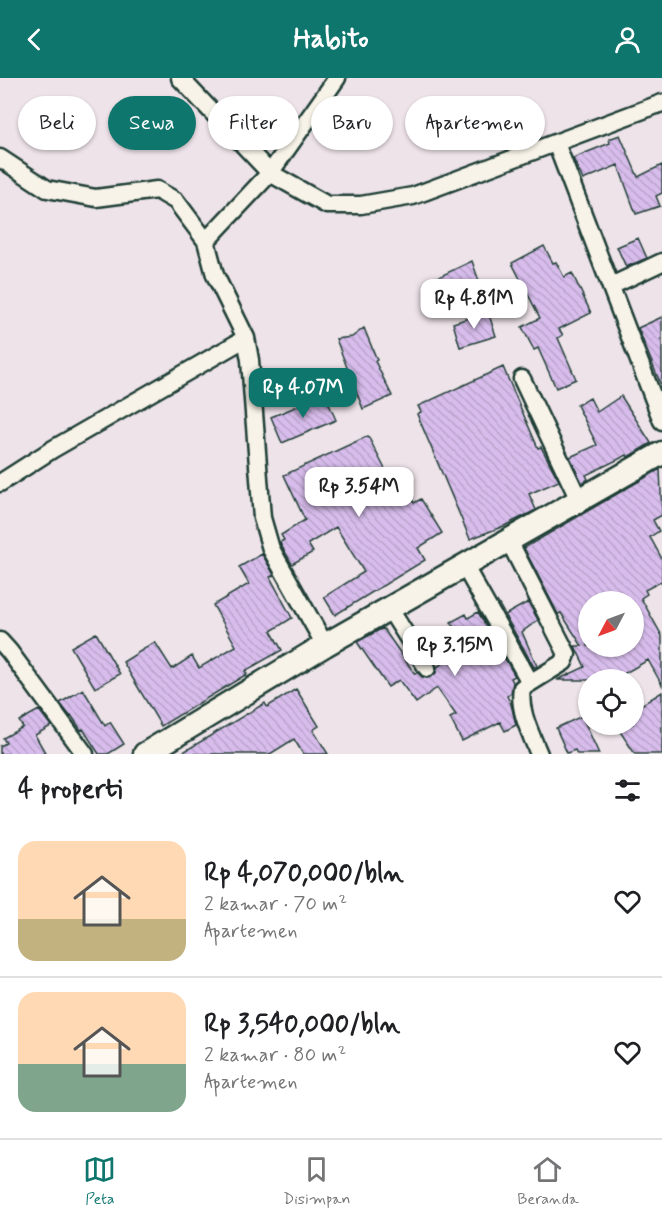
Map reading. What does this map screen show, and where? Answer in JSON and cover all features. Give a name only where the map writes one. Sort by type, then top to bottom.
[{"type":"street","points":[[180,78],[270,173],[327,205],[361,205],[413,196],[662,104]]},
{"type":"street","points":[[206,241],[270,173],[337,78]]},
{"type":"street","points":[[556,143],[662,422]]},
{"type":"street","points":[[0,158],[47,189],[96,198],[157,190],[176,201],[206,241],[215,275],[246,338],[251,370],[262,518],[271,549],[325,645]]},
{"type":"street","points":[[611,286],[662,262]]},
{"type":"street","points":[[0,483],[53,449],[246,338]]},
{"type":"street","points":[[522,380],[579,500]]},
{"type":"street","points":[[145,754],[325,645],[662,453]]},
{"type":"street","points":[[509,542],[567,654],[564,662],[522,688],[521,695],[527,722],[539,754]]},
{"type":"street","points":[[465,567],[530,682]]},
{"type":"street","points":[[389,608],[427,668]]},
{"type":"street","points":[[0,642],[85,754]]},
{"type":"building","points":[[620,135],[638,177],[662,165],[662,193],[656,196],[660,206],[636,214],[618,165],[583,180],[573,158],[610,143],[609,139]]},
{"type":"building","points":[[638,238],[647,258],[626,267],[617,247]]},
{"type":"building","points":[[544,246],[564,277],[572,273],[591,313],[559,329],[563,335],[558,338],[576,379],[556,388],[538,348],[534,350],[522,327],[540,318],[512,263]]},
{"type":"building","points":[[472,261],[480,284],[438,300],[430,281]]},
{"type":"building","points":[[488,312],[496,336],[460,347],[453,323]]},
{"type":"building","points":[[662,317],[662,388],[638,328]]},
{"type":"building","points":[[364,328],[377,360],[375,361],[392,396],[363,409],[336,339],[352,337]]},
{"type":"building","points":[[503,367],[538,448],[541,447],[559,481],[529,494],[536,510],[470,539],[417,414],[421,412],[418,406]]},
{"type":"building","points":[[325,395],[336,420],[282,443],[271,417]]},
{"type":"building","points":[[621,396],[651,443],[628,457],[627,455],[586,475],[588,479],[582,483],[570,457],[597,445],[577,405],[590,398],[597,412]]},
{"type":"building","points":[[368,436],[388,475],[394,471],[414,503],[421,499],[442,533],[418,548],[425,560],[335,615],[324,597],[364,572],[336,527],[308,544],[313,552],[292,564],[281,545],[280,542],[284,540],[281,535],[305,520],[284,475]]},
{"type":"building","points":[[660,469],[662,515],[653,520],[659,531],[650,537],[662,559],[662,581],[645,590],[647,594],[644,596],[644,591],[578,591],[578,640],[561,613],[558,614],[524,548]]},
{"type":"building","points":[[262,554],[274,575],[270,577],[292,618],[271,631],[282,650],[245,671],[247,674],[161,726],[123,662],[155,642],[172,669],[192,656],[199,668],[236,646],[213,605],[249,584],[239,567]]},
{"type":"building","points":[[497,601],[505,615],[528,602],[538,620],[522,632],[537,666],[534,667]]},
{"type":"building","points":[[644,603],[662,636],[662,685],[648,660],[632,669],[581,669],[585,667],[580,657],[644,657]]},
{"type":"building","points":[[478,612],[515,676],[511,678],[513,682],[511,693],[507,696],[516,725],[505,731],[500,722],[462,741],[450,718],[456,715],[437,688],[416,703],[399,680],[388,687],[357,642],[383,628],[415,674],[417,672],[422,677],[428,678],[436,673],[437,667],[466,648],[451,622],[466,614],[468,618]]},
{"type":"building","points":[[96,633],[120,674],[95,688],[71,647]]},
{"type":"building","points":[[578,670],[578,680],[557,680]]},
{"type":"building","points":[[83,689],[105,726],[110,722],[124,744],[108,754],[99,754],[83,729],[81,730],[60,703]]},
{"type":"building","points":[[296,689],[319,726],[313,730],[328,754],[303,754],[294,739],[270,754],[180,754],[265,703],[267,707]]},
{"type":"building","points":[[662,692],[662,754],[635,754],[622,735],[644,735],[644,703]]},
{"type":"building","points":[[39,710],[51,726],[35,735],[46,754],[0,754],[0,746],[6,743],[3,738],[23,727],[19,721]]},
{"type":"building","points":[[578,718],[578,735],[590,735],[599,754],[577,754],[575,750],[567,753],[556,728]]}]
